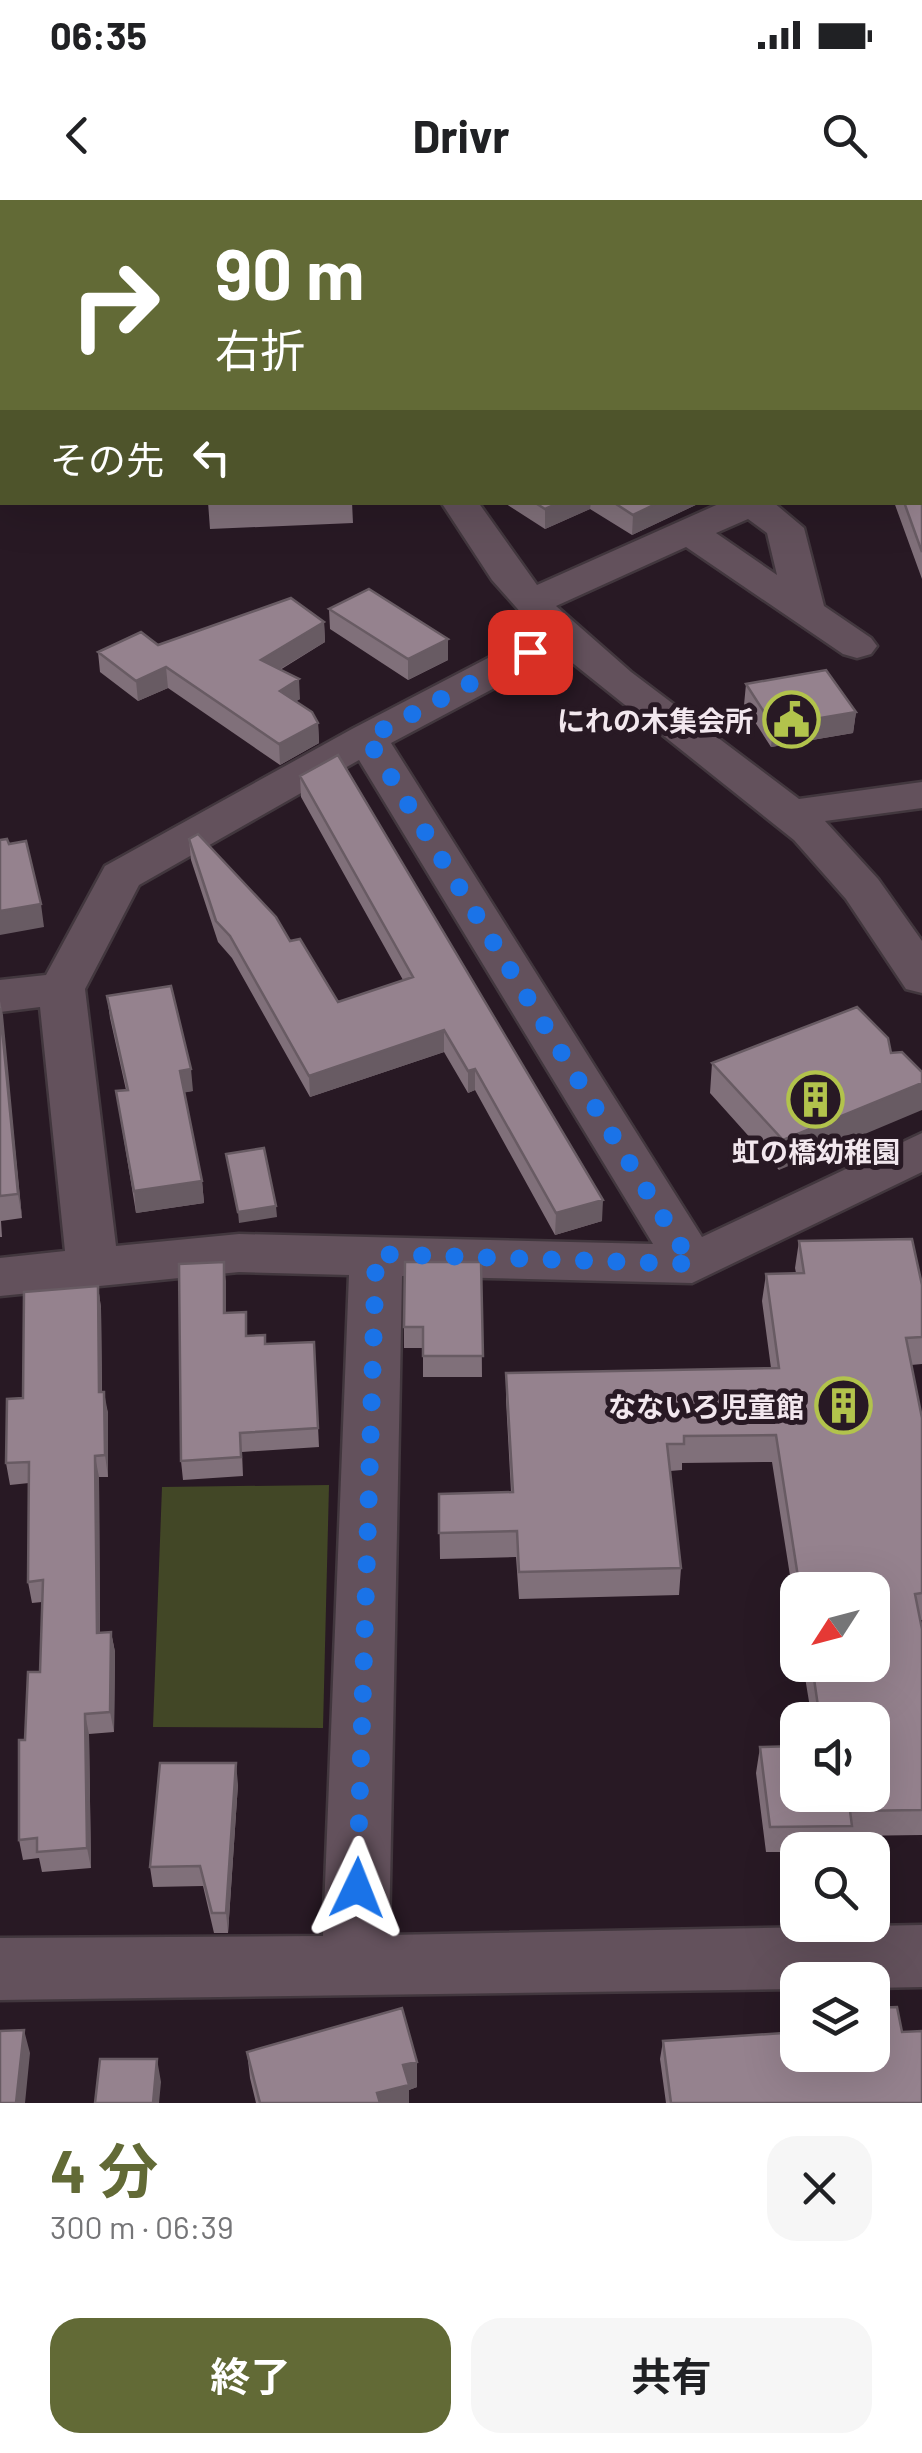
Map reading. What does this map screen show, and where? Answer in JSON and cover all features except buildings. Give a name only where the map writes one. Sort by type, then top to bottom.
[{"type":"street","points":[[461,505],[487,551],[563,635],[791,814],[836,857],[886,917],[922,978]]},
{"type":"street","points":[[532,602],[749,505]]},
{"type":"street","points":[[756,505],[785,528],[806,612]]},
{"type":"street","points":[[689,532],[857,646]]},
{"type":"street","points":[[93,1268],[62,989],[122,876],[367,738],[563,635]]},
{"type":"street","points":[[367,738],[692,1264]]},
{"type":"street","points":[[791,814],[922,795]]},
{"type":"street","points":[[0,996],[62,989]]},
{"type":"street","points":[[0,1276],[239,1253],[692,1264],[922,1151]]},
{"type":"street","points":[[355,1967],[376,1254]]},
{"type":"street","points":[[0,1968],[355,1967],[922,1956]]},
{"type":"green space","points":[[329,1485],[323,1728],[153,1727],[162,1487]]},
{"type":"place","name":"にれの木集会所","points":[[792,720]]},
{"type":"place","name":"虹の橋幼稚園","points":[[816,1100]]},
{"type":"place","name":"なないろ児童館","points":[[843,1406]]},
{"type":"route","points":[[357,1888],[376,1254],[692,1264],[367,738],[530,652]]}]
